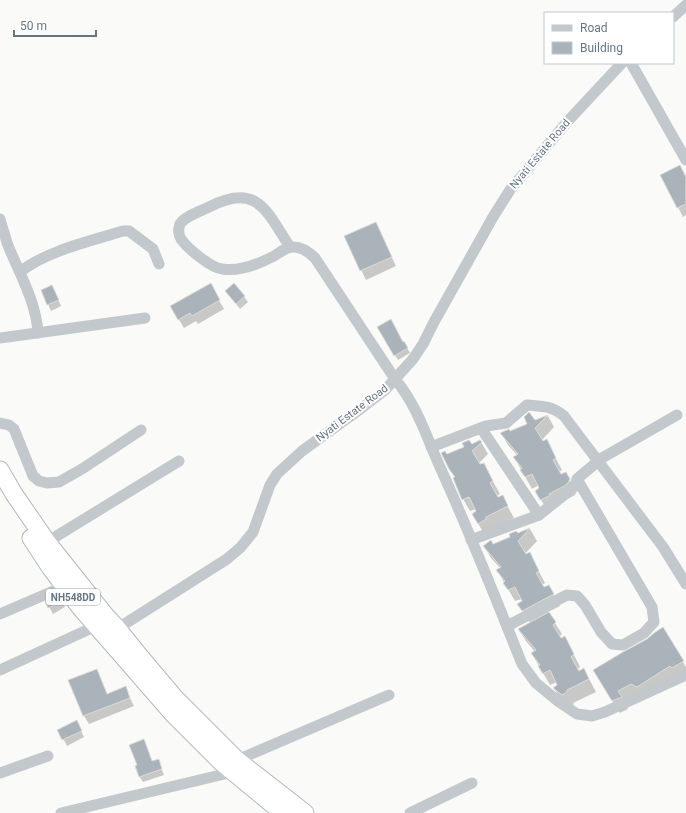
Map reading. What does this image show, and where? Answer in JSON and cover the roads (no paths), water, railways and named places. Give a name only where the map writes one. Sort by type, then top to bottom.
[{"type":"highway","name":"NH548DD","points":[[0,470],[14,494],[47,542],[105,615],[106,630]]},
{"type":"highway","name":"NH548DD","points":[[0,491],[64,586],[106,630],[142,659],[235,766],[283,813]]},
{"type":"highway","name":"NH548DD","points":[[235,766],[305,813]]},
{"type":"street","points":[[674,16],[686,5]]},
{"type":"street","name":"Nyati Estate Road","points":[[0,670],[106,630],[227,559],[241,547],[253,532],[270,485],[277,474],[302,451],[385,390],[413,359],[423,344],[493,217],[510,190],[567,122],[621,64]]},
{"type":"street","points":[[632,64],[686,160]]},
{"type":"street","points":[[290,247],[264,209],[254,200],[246,197],[221,201],[186,219],[180,224],[178,232],[180,238],[186,245],[210,264],[221,269],[241,268],[260,263],[290,247],[302,248],[315,258],[395,379],[406,391],[471,540],[522,664],[536,682],[558,702],[578,714],[592,716],[605,712],[686,675]]},
{"type":"street","points":[[0,219],[32,302],[37,320],[38,333]]},
{"type":"street","points":[[20,272],[39,260],[123,231],[129,231],[153,249],[159,264]]},
{"type":"street","points":[[0,338],[76,326],[145,318]]},
{"type":"street","points":[[431,447],[481,428],[506,423],[527,405],[555,408],[564,416],[663,546],[686,584]]},
{"type":"street","points":[[471,540],[539,515],[574,486],[577,479],[598,460],[677,415]]},
{"type":"street","points":[[0,424],[9,425],[14,429],[33,476],[39,481],[47,483],[59,482],[141,430]]},
{"type":"street","points":[[481,428],[539,515]]},
{"type":"street","points":[[47,542],[179,461]]},
{"type":"street","points":[[507,626],[567,596],[577,596],[585,605],[601,632],[612,644],[623,645],[644,633],[654,622],[652,607],[577,479]]},
{"type":"street","points":[[0,614],[64,586]]},
{"type":"street","points":[[61,813],[235,766],[389,695]]},
{"type":"street","points":[[0,773],[48,756]]},
{"type":"street","points":[[410,813],[472,783]]}]
